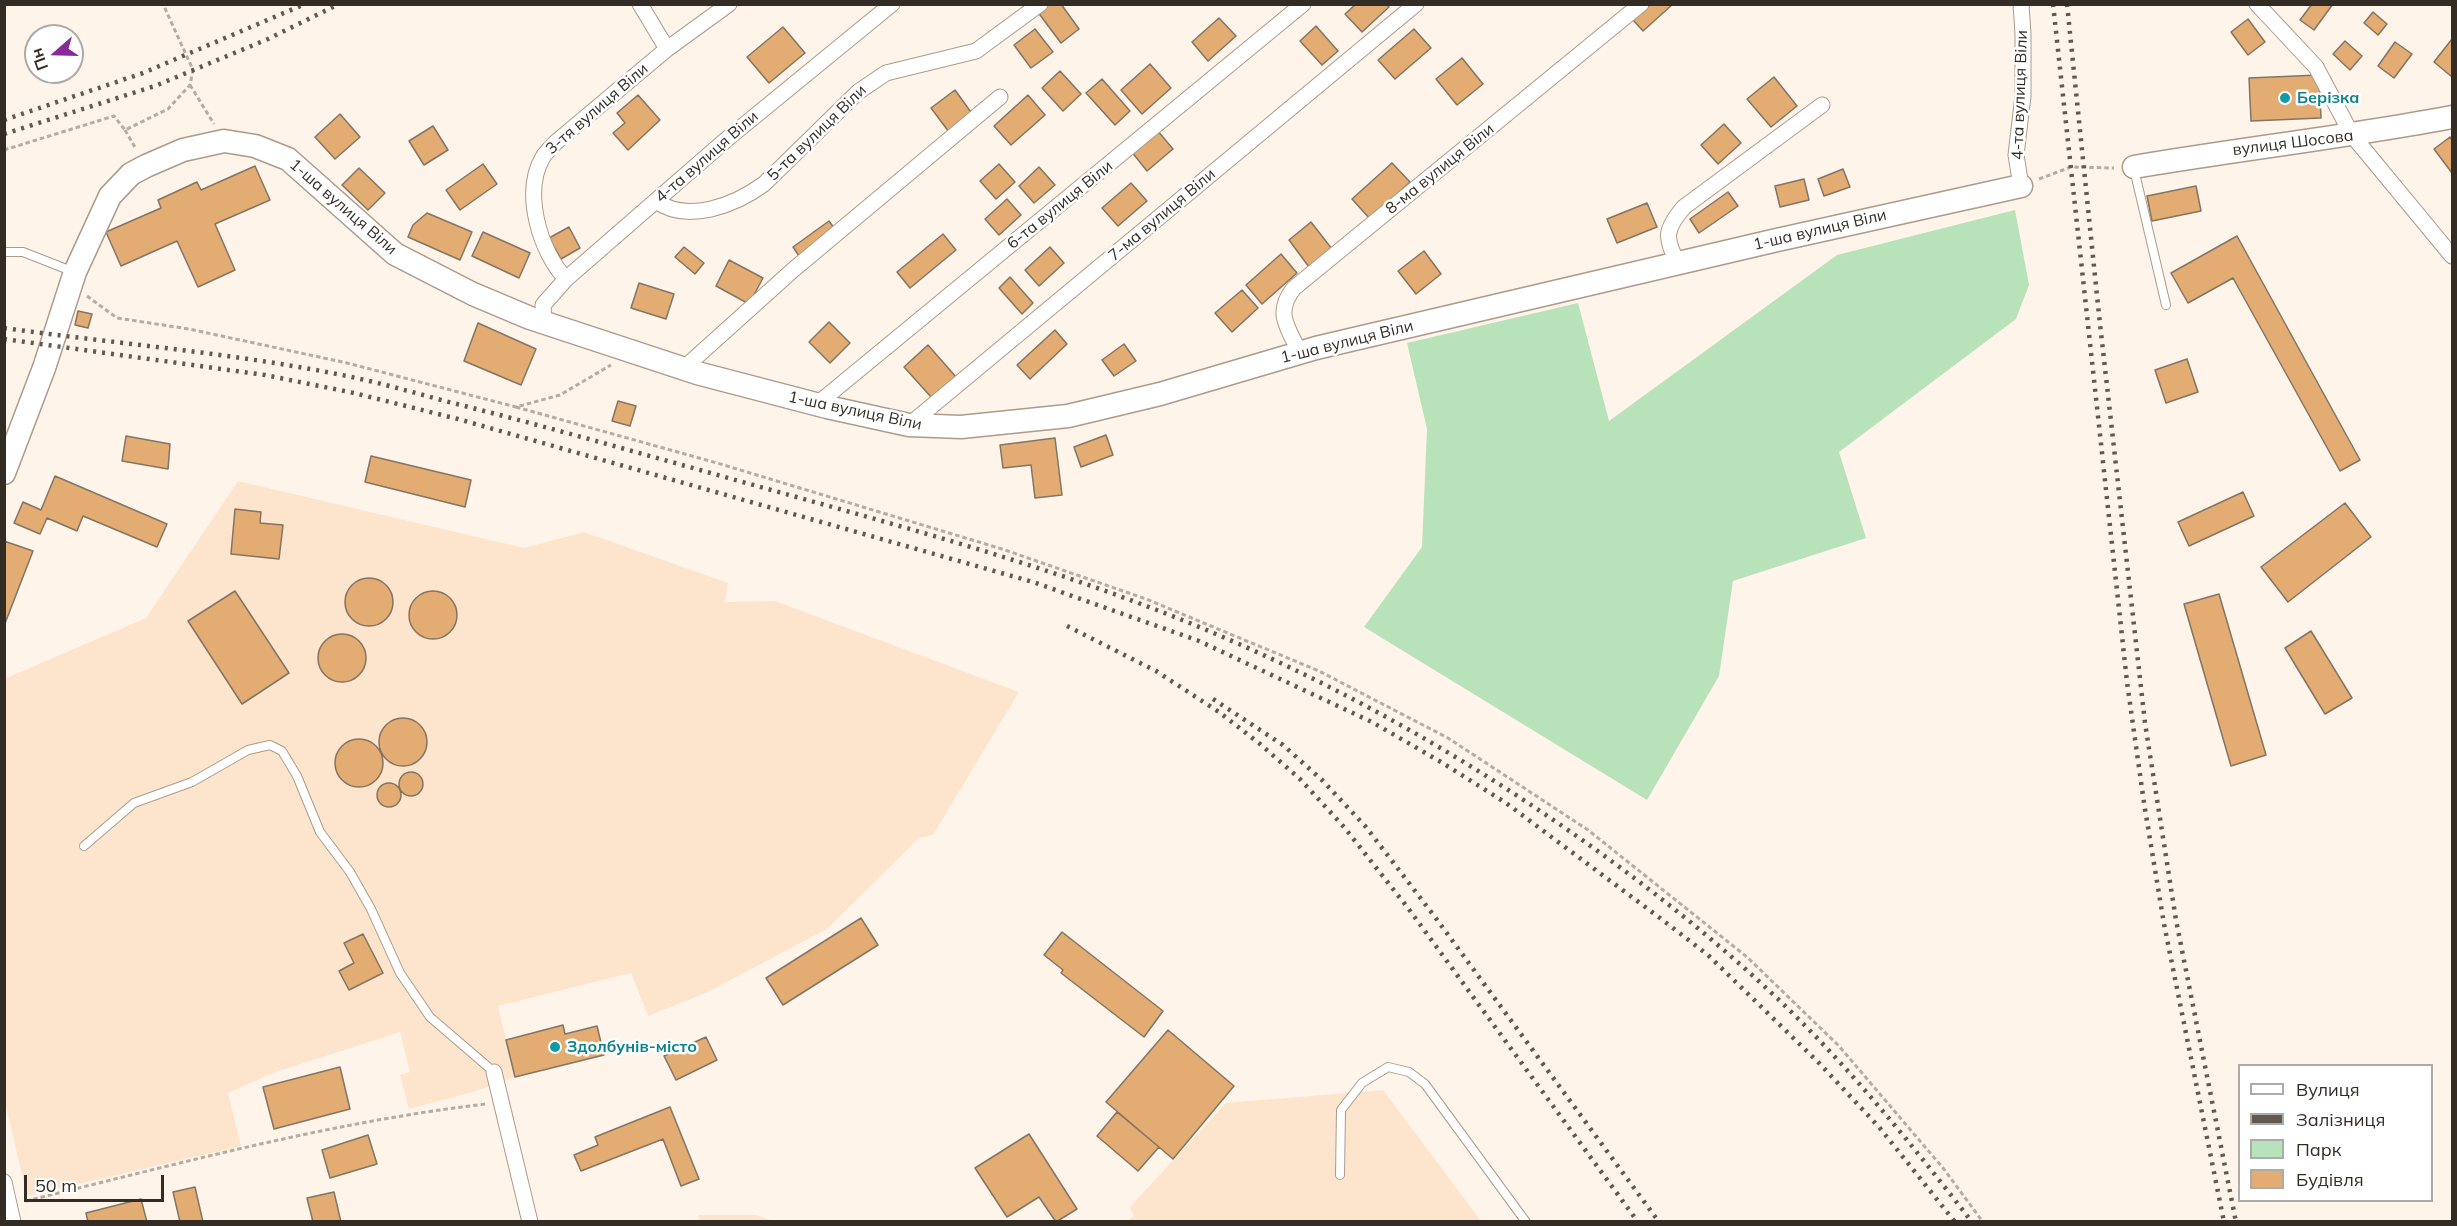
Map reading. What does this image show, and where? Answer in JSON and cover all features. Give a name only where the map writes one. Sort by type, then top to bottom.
[{"type":"main road","name":"вулиця Шосова","points":[[2134,167],[2207,154],[2352,135],[2452,117]]},
{"type":"main road","name":"1-ша вулиця Віли","points":[[4,473],[44,368],[73,278],[110,196],[131,174],[183,150],[224,141],[255,146],[288,159],[395,254],[473,294],[544,323],[683,369],[816,405],[909,425],[961,427],[1068,416],[1160,394],[1300,353],[1678,263],[2021,186]]},
{"type":"street","points":[[640,4],[667,49]]},
{"type":"street","name":"3-тя вулиця Віли","points":[[566,279],[550,259],[538,227],[534,199],[536,176],[543,157],[555,143],[667,49],[729,4]]},
{"type":"street","name":"4-та вулиця Віли","points":[[544,323],[543,306],[566,279],[727,139],[892,4]]},
{"type":"street","name":"5-та вулиця Віли","points":[[656,201],[676,211],[698,211],[724,205],[748,195],[764,184],[872,81],[886,73],[903,68],[976,51],[1040,4]]},
{"type":"street","name":"6-та вулиця Віли","points":[[816,405],[1303,4]]},
{"type":"street","name":"7-ма вулиця Віли","points":[[909,425],[1416,4]]},
{"type":"street","name":"8-ма вулиця Віли","points":[[1300,353],[1284,319],[1283,306],[1294,288],[1641,4]]},
{"type":"street","name":"4-та вулиця Віли","points":[[2020,4],[2024,34],[2022,96],[2016,155],[2021,186]]},
{"type":"street","points":[[2257,4],[2316,67],[2352,135],[2452,256]]},
{"type":"street","points":[[683,369],[793,270],[1000,97]]},
{"type":"street","points":[[1678,263],[1668,244],[1668,232],[1673,219],[1684,207],[1822,105]]},
{"type":"street","points":[[494,1072],[530,1221]]},
{"type":"street","points":[[4,1182],[13,1221]]},
{"type":"lane","points":[[2134,167],[2166,305]]},
{"type":"lane","points":[[4,252],[23,252],[73,278]]},
{"type":"lane","points":[[84,846],[134,802],[192,782],[249,750],[270,745],[282,751],[297,776],[320,832],[350,872],[371,909],[400,974],[430,1017],[494,1072]]},
{"type":"lane","points":[[1340,1175],[1341,1110],[1362,1083],[1388,1067],[1409,1072],[1425,1084],[1526,1221]]},
{"type":"path","points":[[4,150],[114,116],[125,130],[168,109],[190,85],[193,70],[164,4]]},
{"type":"path","points":[[190,85],[224,141]]},
{"type":"path","points":[[2021,186],[2071,167],[2134,167]]},
{"type":"path","points":[[73,278],[117,318],[189,329],[347,363],[717,463],[1002,549],[1146,599],[1319,671],[1448,738],[1588,830],[1747,957],[1839,1046],[1943,1168],[1983,1221]]},
{"type":"path","points":[[516,407],[560,395],[634,352]]},
{"type":"path","points":[[9,1205],[235,1150],[422,1111],[503,1102]]},
{"type":"shaded area","points":[[238,481],[524,548],[584,532],[728,583],[725,602],[775,601],[1019,692],[933,835],[919,838],[827,929],[708,992],[648,1016],[631,973],[498,1006],[515,1077],[473,1092],[409,1109],[400,1075],[410,1072],[400,1032],[276,1072],[228,1093],[241,1146],[27,1196],[4,1098],[4,679],[146,618]]},
{"type":"shaded area","points":[[1383,1090],[1481,1221],[1127,1222],[1134,1216],[1130,1207],[1226,1103]]},
{"type":"shaded area","points":[[698,1215],[756,1215],[773,1221],[699,1221]]},
{"type":"green space","points":[[2015,210],[2029,285],[2016,319],[1839,452],[1866,538],[1733,581],[1719,676],[1647,800],[1364,627],[1422,547],[1427,429],[1407,343],[1578,303],[1609,421],[1837,255]]},
{"type":"building","points":[[1046,4],[1061,4],[1079,29],[1061,43],[1037,11]]},
{"type":"building","points":[[1356,4],[1387,4],[1389,7],[1362,32],[1345,14]]},
{"type":"building","points":[[1651,4],[1673,4],[1643,31],[1633,20]]},
{"type":"building","points":[[2312,4],[2333,4],[2314,30],[2300,20]]},
{"type":"building","points":[[2373,12],[2387,24],[2378,35],[2364,23]]},
{"type":"building","points":[[1219,18],[1236,36],[1208,61],[1192,42]]},
{"type":"building","points":[[2248,19],[2265,42],[2248,55],[2231,32]]},
{"type":"building","points":[[1316,26],[1338,51],[1322,65],[1300,41]]},
{"type":"building","points":[[783,27],[805,53],[769,83],[747,57]]},
{"type":"building","points":[[1035,29],[1053,52],[1031,68],[1014,45]]},
{"type":"building","points":[[1414,29],[1431,48],[1395,79],[1378,60]]},
{"type":"building","points":[[2452,39],[2452,77],[2434,62]]},
{"type":"building","points":[[2345,41],[2362,56],[2350,70],[2333,54]]},
{"type":"building","points":[[2395,42],[2412,54],[2394,78],[2378,66]]},
{"type":"building","points":[[1462,58],[1483,84],[1457,105],[1436,79]]},
{"type":"building","points":[[1150,64],[1171,88],[1142,114],[1121,90]]},
{"type":"building","points":[[1060,71],[1081,94],[1063,111],[1042,88]]},
{"type":"building","name":"Берізка","points":[[2319,75],[2321,118],[2251,121],[2249,78]]},
{"type":"building","points":[[1774,77],[1797,106],[1771,127],[1747,99]]},
{"type":"building","points":[[1102,79],[1130,111],[1115,125],[1086,93]]},
{"type":"building","points":[[955,90],[973,115],[949,132],[931,108]]},
{"type":"building","points":[[638,95],[660,120],[628,150],[613,133],[625,123],[617,113]]},
{"type":"building","points":[[1028,95],[1045,115],[1011,145],[994,126]]},
{"type":"building","points":[[340,114],[360,137],[335,159],[315,137]]},
{"type":"building","points":[[1724,124],[1741,143],[1718,164],[1701,145]]},
{"type":"building","points":[[433,126],[448,150],[424,165],[409,141]]},
{"type":"building","points":[[1157,130],[1173,149],[1147,171],[1131,151]]},
{"type":"building","points":[[2450,137],[2452,140],[2452,173],[2434,149]]},
{"type":"building","points":[[1392,163],[1410,182],[1370,219],[1352,199]]},
{"type":"building","points":[[483,164],[497,184],[460,210],[446,190]]},
{"type":"building","points":[[999,164],[1015,182],[996,199],[980,181]]},
{"type":"building","points":[[255,166],[270,200],[215,224],[235,270],[198,287],[177,241],[121,266],[106,232],[161,208],[158,200],[197,182],[201,190]]},
{"type":"building","points":[[1039,167],[1055,185],[1034,203],[1019,186]]},
{"type":"building","points":[[359,168],[385,193],[368,210],[342,185]]},
{"type":"building","points":[[1843,169],[1850,187],[1824,196],[1818,179]]},
{"type":"building","points":[[1804,179],[1809,200],[1780,207],[1775,186]]},
{"type":"building","points":[[1131,183],[1147,201],[1118,226],[1102,208]]},
{"type":"building","points":[[2196,186],[2201,211],[2152,221],[2147,196]]},
{"type":"building","points":[[1728,192],[1738,206],[1699,233],[1690,219]]},
{"type":"building","points":[[1007,199],[1021,215],[999,235],[985,219]]},
{"type":"building","points":[[1647,203],[1657,227],[1617,243],[1607,219]]},
{"type":"building","points":[[427,213],[472,232],[460,260],[408,237],[413,225]]},
{"type":"building","points":[[829,221],[837,232],[801,259],[793,247]]},
{"type":"building","points":[[1311,222],[1332,249],[1309,267],[1289,240]]},
{"type":"building","points":[[569,227],[580,248],[561,259],[549,238]]},
{"type":"building","points":[[483,232],[530,253],[519,278],[472,256]]},
{"type":"building","points":[[943,234],[956,250],[910,288],[897,272]]},
{"type":"building","points":[[2237,236],[2360,460],[2340,471],[2233,278],[2188,303],[2171,273]]},
{"type":"building","points":[[684,247],[704,263],[695,274],[675,257]]},
{"type":"building","points":[[1050,247],[1064,263],[1039,286],[1025,270]]},
{"type":"building","points":[[1424,251],[1441,274],[1416,294],[1398,271]]},
{"type":"building","points":[[1281,254],[1297,273],[1262,304],[1246,285]]},
{"type":"building","points":[[729,260],[763,278],[749,304],[716,286]]},
{"type":"building","points":[[1010,277],[1033,303],[1022,314],[999,288]]},
{"type":"building","points":[[639,283],[674,294],[666,319],[631,308]]},
{"type":"building","points":[[1242,290],[1258,308],[1232,332],[1215,313]]},
{"type":"building","points":[[78,311],[92,314],[88,328],[75,325]]},
{"type":"building","points":[[829,322],[850,343],[830,363],[809,342]]},
{"type":"building","points":[[478,323],[536,349],[521,385],[464,361]]},
{"type":"building","points":[[1055,330],[1067,344],[1030,379],[1017,365]]},
{"type":"building","points":[[1124,344],[1136,361],[1114,376],[1102,360]]},
{"type":"building","points":[[928,345],[956,377],[932,398],[904,367]]},
{"type":"building","points":[[2187,359],[2198,392],[2166,403],[2155,370]]},
{"type":"building","points":[[618,401],[636,406],[630,426],[612,421]]},
{"type":"building","points":[[1106,435],[1113,455],[1081,467],[1074,447]]},
{"type":"building","points":[[126,436],[170,444],[168,469],[122,461]]},
{"type":"building","points":[[1055,438],[1062,495],[1035,498],[1031,465],[1003,468],[1000,445]]},
{"type":"building","points":[[371,456],[471,480],[465,507],[365,482]]},
{"type":"building","points":[[55,476],[167,524],[157,547],[83,516],[77,531],[47,518],[40,534],[14,523],[23,502],[41,510]]},
{"type":"building","points":[[2243,492],[2254,516],[2189,546],[2178,522]]},
{"type":"building","points":[[2345,503],[2371,537],[2288,602],[2261,567]]},
{"type":"building","points":[[235,509],[261,512],[260,523],[283,525],[279,559],[231,554]]},
{"type":"building","points":[[4,541],[33,551],[4,626]]},
{"type":"building","points":[[369,578],[386,585],[393,602],[386,619],[369,626],[352,619],[345,602],[352,585]]},
{"type":"building","points":[[235,591],[289,673],[242,704],[188,621]]},
{"type":"building","points":[[433,591],[450,598],[457,615],[450,632],[433,639],[416,632],[409,615],[416,598]]},
{"type":"building","points":[[2219,594],[2266,755],[2231,766],[2184,604]]},
{"type":"building","points":[[2311,631],[2352,698],[2325,714],[2285,648]]},
{"type":"building","points":[[342,634],[359,641],[366,658],[359,675],[342,682],[325,675],[318,658],[325,641]]},
{"type":"building","points":[[403,718],[420,725],[427,742],[420,759],[403,766],[386,759],[379,742],[386,725]]},
{"type":"building","points":[[359,739],[376,746],[383,763],[376,780],[359,787],[342,780],[335,763],[342,746]]},
{"type":"building","points":[[411,772],[419,776],[423,784],[419,792],[411,796],[403,792],[399,784],[403,776]]},
{"type":"building","points":[[389,783],[397,787],[401,795],[397,803],[389,807],[381,803],[377,795],[381,787]]},
{"type":"building","points":[[861,918],[878,945],[783,1005],[766,978]]},
{"type":"building","points":[[1062,932],[1163,1011],[1144,1037],[1061,973],[1063,970],[1044,955]]},
{"type":"building","points":[[363,934],[383,973],[349,990],[339,971],[354,963],[344,943]]},
{"type":"building","name":"Здолбунів-місто","points":[[563,1025],[565,1034],[597,1026],[604,1055],[515,1077],[506,1040]]},
{"type":"building","points":[[1168,1030],[1234,1086],[1173,1159],[1106,1102]]},
{"type":"building","points":[[706,1037],[717,1060],[676,1080],[664,1056]]},
{"type":"building","points":[[340,1067],[350,1109],[274,1129],[263,1087]]},
{"type":"building","points":[[670,1107],[699,1179],[681,1186],[663,1139],[581,1171],[574,1155],[598,1145],[595,1137]]},
{"type":"building","points":[[1117,1112],[1159,1147],[1138,1171],[1097,1136]]},
{"type":"building","points":[[1029,1134],[1077,1209],[1056,1222],[1039,1197],[1007,1217],[975,1168]]},
{"type":"building","points":[[368,1135],[377,1164],[330,1178],[322,1150]]},
{"type":"building","points":[[195,1187],[203,1222],[180,1222],[173,1192]]},
{"type":"building","points":[[334,1192],[341,1222],[313,1222],[307,1198]]},
{"type":"building","points":[[141,1199],[147,1222],[88,1222],[86,1213]]},
{"type":"railway","points":[[4,120],[143,73],[305,4]]},
{"type":"railway","points":[[4,134],[155,86],[268,39],[339,4]]},
{"type":"railway","points":[[2053,4],[2127,682],[2164,924],[2224,1222]]},
{"type":"railway","points":[[2067,4],[2145,723],[2176,920],[2236,1222]]},
{"type":"railway","points":[[4,328],[176,349],[305,368],[347,376],[523,421],[999,556],[1141,604],[1265,656],[1325,685],[1442,749],[1555,821],[1666,902],[1746,969],[1821,1042],[1899,1130],[1972,1222]]},
{"type":"railway","points":[[4,339],[265,375],[354,393],[458,419],[1033,582],[1199,641],[1372,722],[1441,762],[1506,803],[1660,918],[1708,955],[1819,1063],[1879,1127],[1955,1222]]},
{"type":"railway","points":[[1067,626],[1156,671],[1219,712],[1300,779],[1344,827],[1408,908],[1638,1222]]},
{"type":"railway","points":[[1213,699],[1283,745],[1323,781],[1366,827],[1659,1222]]},
{"type":"place","name":"Берізка","points":[[2285,98]]},
{"type":"place","name":"Здолбунів-місто","points":[[555,1047]]}]
